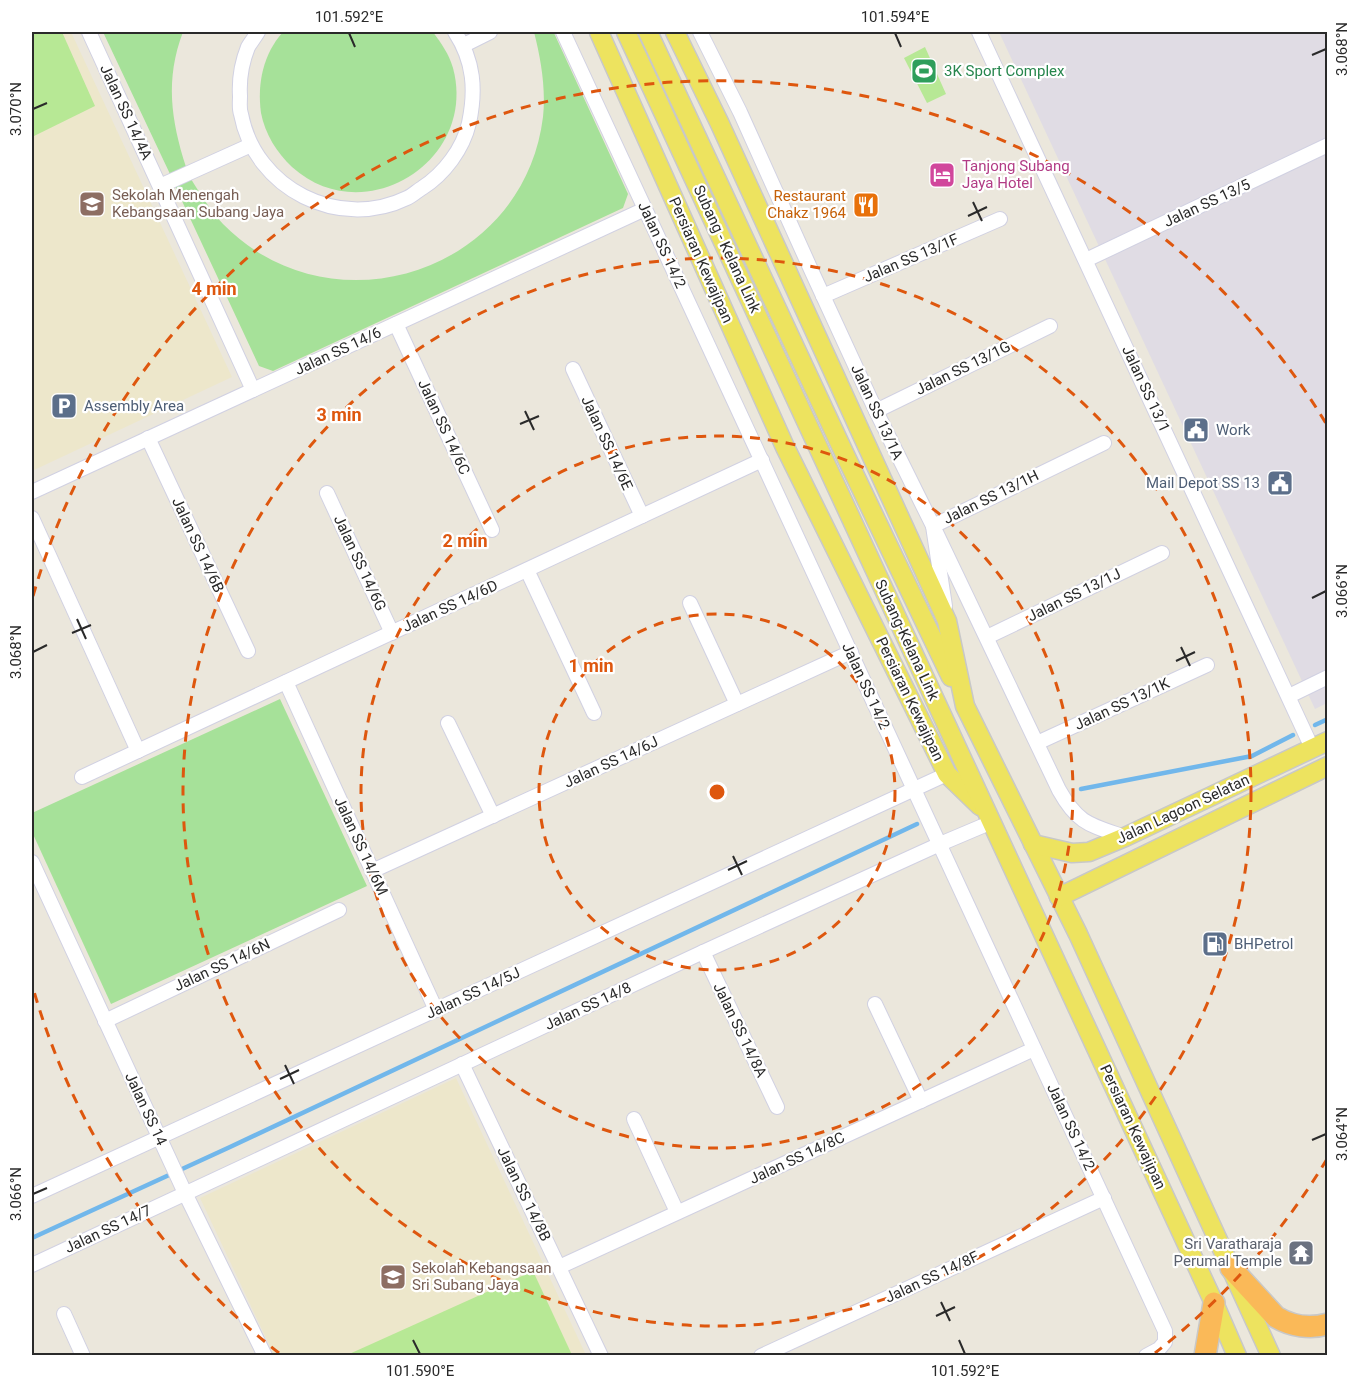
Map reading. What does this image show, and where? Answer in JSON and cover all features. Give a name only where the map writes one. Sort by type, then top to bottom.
[{"type":"highway","points":[[1231,1268],[1276,1317],[1300,1326],[1320,1326],[1328,1323]]},
{"type":"highway","points":[[1205,1356],[1214,1303]]},
{"type":"main road","name":"Persiaran Kewajipan","points":[[599,32],[785,447],[947,774],[990,818],[1237,1356]]},
{"type":"main road","name":"Subang - Kelana Link","points":[[626,32],[827,467]]},
{"type":"main road","name":"Subang - Kelana Link","points":[[648,32],[847,459]]},
{"type":"main road","name":"Persiaran Kewajipan","points":[[673,32],[719,122],[947,621],[965,706],[1140,1068],[1271,1356]]},
{"type":"main road","name":"Subang-Kelana Link","points":[[847,459],[965,706]]},
{"type":"main road","name":"Subang-Kelana Link","points":[[827,467],[990,818]]},
{"type":"main road","name":"Jalan Lagoon Selatan","points":[[1033,844],[1072,853],[1089,852],[1320,744]]},
{"type":"main road","name":"Jalan Lagoon Selatan","points":[[1059,897],[1328,766]]},
{"type":"street","name":"Jalan SS 14/4A","points":[[89,32],[253,390]]},
{"type":"street","points":[[258,32],[248,47],[239,80],[240,114],[251,145],[268,171],[291,191],[318,204],[348,210],[378,208],[406,198],[432,182],[452,160],[466,133],[473,104],[472,74],[464,45],[455,32]]},
{"type":"street","points":[[464,45],[490,32]]},
{"type":"street","name":"Jalan SS 14/2","points":[[563,32],[1165,1331],[1165,1342],[1159,1349],[1146,1356]]},
{"type":"street","name":"Jalan SS 13/1A","points":[[700,32],[740,112],[876,411],[1059,790],[1068,806],[1090,825],[1125,837]]},
{"type":"street","name":"Jalan SS 13/1","points":[[978,32],[1288,696],[1320,744]]},
{"type":"street","points":[[160,186],[251,145]]},
{"type":"street","name":"Jalan SS 13/5","points":[[1086,260],[1328,145]]},
{"type":"street","name":"Jalan SS 14/6","points":[[32,492],[645,209]]},
{"type":"street","name":"Jalan SS 13/1F","points":[[823,296],[1000,219]]},
{"type":"street","name":"Jalan SS 14/6C","points":[[396,324],[492,530]]},
{"type":"street","name":"Jalan SS 13/1G","points":[[876,411],[1050,326]]},
{"type":"street","name":"Jalan SS 14/6E","points":[[573,369],[642,516]]},
{"type":"street","name":"Jalan SS 14/6B","points":[[148,438],[248,651]]},
{"type":"street","name":"Jalan SS 13/1H","points":[[947,621],[933,526],[1104,443]]},
{"type":"street","name":"Jalan SS 14/6D","points":[[82,777],[762,460]]},
{"type":"street","name":"Jalan SS 14/6G","points":[[327,493],[392,633]]},
{"type":"street","points":[[32,518],[138,751]]},
{"type":"street","name":"Jalan SS 13/1J","points":[[987,637],[1162,553]]},
{"type":"street","points":[[527,570],[594,713]]},
{"type":"street","points":[[690,603],[737,704]]},
{"type":"street","name":"Jalan SS 14/6J","points":[[372,871],[851,652]]},
{"type":"street","name":"Jalan SS 13/1K","points":[[1037,743],[1207,665]]},
{"type":"street","points":[[1288,696],[1328,677]]},
{"type":"street","name":"Jalan SS 14/6M","points":[[286,682],[436,1010]]},
{"type":"street","points":[[448,723],[493,816]]},
{"type":"street","name":"Jalan SS 14/5J","points":[[32,1196],[947,774]]},
{"type":"street","name":"Jalan SS 14/8","points":[[185,1193],[940,844],[990,818]]},
{"type":"street","name":"Jalan SS 14","points":[[32,862],[185,1193],[265,1356]]},
{"type":"street","name":"Jalan SS 14/6N","points":[[105,1021],[339,910]]},
{"type":"street","name":"Jalan SS 14/8A","points":[[703,952],[777,1107]]},
{"type":"street","points":[[875,1004],[921,1101]]},
{"type":"street","name":"Jalan SS 14/8C","points":[[559,1267],[1034,1049]]},
{"type":"street","name":"Jalan SS 14/8B","points":[[462,1064],[601,1356]]},
{"type":"street","points":[[634,1119],[677,1212]]},
{"type":"street","name":"Jalan SS 14/7","points":[[32,1265],[185,1193]]},
{"type":"street","name":"Jalan SS 14/8F","points":[[760,1356],[1104,1198]]},
{"type":"street","points":[[64,1314],[84,1356]]},
{"type":"shaded area","name":"Sekolah Menengah Kebangsaan Subang Jaya","points":[[32,32],[71,32],[232,377],[32,471]]},
{"type":"shaded area","points":[[999,32],[1327,32],[1327,703],[1315,709]]},
{"type":"shaded area","name":"Sekolah Kebangsaan Sri Subang Jaya","points":[[456,1078],[586,1355],[274,1355],[200,1198]]},
{"type":"green space","points":[[32,32],[62,32],[95,106],[32,137]]},
{"type":"green space","points":[[103,32],[183,32],[174,66],[172,100],[177,133],[186,167],[170,174]]},
{"type":"green space","points":[[283,32],[433,32],[445,49],[453,68],[456,102],[449,132],[432,157],[409,177],[381,189],[351,192],[321,185],[292,167],[281,156],[269,136],[263,121],[260,102],[261,80],[266,60]]},
{"type":"green space","points":[[534,32],[554,33],[628,194],[623,208],[273,371],[259,366],[175,186],[191,179],[223,224],[267,258],[316,276],[367,280],[417,270],[462,248],[500,215],[528,171],[544,106],[542,74]]},
{"type":"green space","points":[[925,47],[946,94],[927,103],[904,58]]},
{"type":"green space","points":[[280,699],[367,886],[111,1004],[32,832],[32,813]]},
{"type":"green space","points":[[533,1271],[572,1355],[347,1355]]},
{"type":"waterway","points":[[1315,725],[1328,719]]},
{"type":"waterway","points":[[1081,789],[1252,756],[1293,735]]},
{"type":"waterway","points":[[32,1238],[917,824]]},
{"type":"place","name":"3K Sport Complex","points":[[924,71]]},
{"type":"place","name":"Tanjong Subang Jaya Hotel","points":[[942,175]]},
{"type":"place","name":"Sekolah Menengah Kebangsaan Subang Jaya","points":[[92,204]]},
{"type":"place","name":"Restaurant Chakz 1964","points":[[866,205]]},
{"type":"place","name":"Assembly Area","points":[[64,406]]},
{"type":"place","name":"Work","points":[[1196,430]]},
{"type":"place","name":"Mail Depot SS 13","points":[[1280,483]]},
{"type":"place","name":"BHPetrol","points":[[1215,944]]},
{"type":"place","name":"Sri Varatharaja Perumal Temple","points":[[1301,1253]]},
{"type":"place","name":"Sekolah Kebangsaan Sri Subang Jaya","points":[[393,1277]]}]
